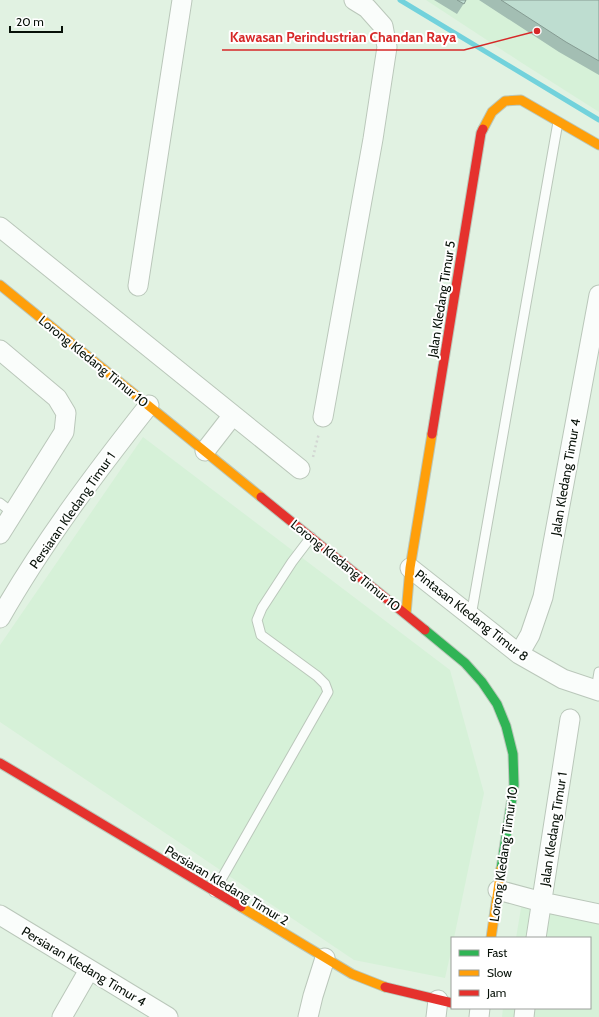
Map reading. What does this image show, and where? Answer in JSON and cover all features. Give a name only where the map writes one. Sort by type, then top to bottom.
[{"type":"street","points":[[138,286],[182,0]]},
{"type":"street","points":[[323,417],[372,147],[386,47],[383,26],[368,8],[354,0]]},
{"type":"street","name":"Jalan Kledang Timur 5","points":[[406,614],[410,568],[481,133],[492,112],[505,101],[521,100],[599,145]]},
{"type":"street","points":[[0,227],[300,469]]},
{"type":"street","name":"Lorong Kledang Timur 10","points":[[0,285],[406,614],[465,663],[482,682],[497,704],[506,726],[513,754],[514,785],[491,937]]},
{"type":"street","name":"Jalan Kledang Timur 4","points":[[519,654],[530,634],[543,597],[599,295]]},
{"type":"street","points":[[0,350],[57,398],[66,413],[64,432],[7,508],[0,534]]},
{"type":"street","name":"Persiaran Kledang Timur 1","points":[[0,618],[6,592],[149,405]]},
{"type":"street","points":[[205,451],[233,415]]},
{"type":"street","name":"Pintasan Kledang Timur 8","points":[[410,568],[519,654],[563,679],[598,684]]},
{"type":"street","name":"Jalan Kledang Timur 1","points":[[536,937],[570,719]]},
{"type":"street","name":"Persiaran Kledang Timur 2","points":[[0,763],[352,974],[442,1007]]},
{"type":"street","points":[[498,890],[542,902],[599,914]]},
{"type":"street","name":"Persiaran Kledang Timur 4","points":[[0,915],[168,1017]]},
{"type":"street","points":[[308,1017],[325,958]]},
{"type":"street","points":[[62,1017],[89,970]]},
{"type":"lane","points":[[471,616],[559,121]]},
{"type":"lane","points":[[214,892],[328,692],[325,684],[317,676],[261,635],[257,620],[262,608],[292,562],[311,537]]},
{"type":"path","points":[[300,469],[309,465],[313,456],[323,417]]},
{"type":"shaded area","points":[[426,0],[599,0],[599,112],[522,63]]},
{"type":"shaded area","points":[[143,437],[450,670],[484,793],[454,937],[451,937],[451,951],[445,978],[354,960],[0,722],[0,645]]},
{"type":"shaded area","points":[[523,896],[599,910],[599,1017],[502,1017],[503,1009],[591,1009],[591,937],[516,937]]},
{"type":"building","points":[[457,0],[466,0],[464,4]]},
{"type":"building","points":[[501,0],[599,0],[599,61],[566,42]]},
{"type":"waterway","points":[[400,0],[599,120]]},
{"type":"traffic: fast","points":[[425,630],[465,663],[482,682],[497,704],[506,726],[513,754],[514,785],[501,869]]},
{"type":"traffic: slow","points":[[483,129],[492,112],[505,101],[521,100],[599,145]]},
{"type":"traffic: slow","points":[[0,285],[261,497]]},
{"type":"traffic: slow","points":[[406,614],[410,568],[432,434]]},
{"type":"traffic: slow","points":[[491,937],[501,869]]},
{"type":"traffic: slow","points":[[241,907],[352,974],[385,987]]},
{"type":"traffic: jam","points":[[432,434],[481,133],[483,129]]},
{"type":"traffic: jam","points":[[261,497],[425,630]]},
{"type":"traffic: jam","points":[[0,763],[241,907]]},
{"type":"traffic: jam","points":[[385,987],[451,1003]]},
{"type":"place","name":"Kawasan Perindustrian Chandan Raya","points":[[537,31]]}]
